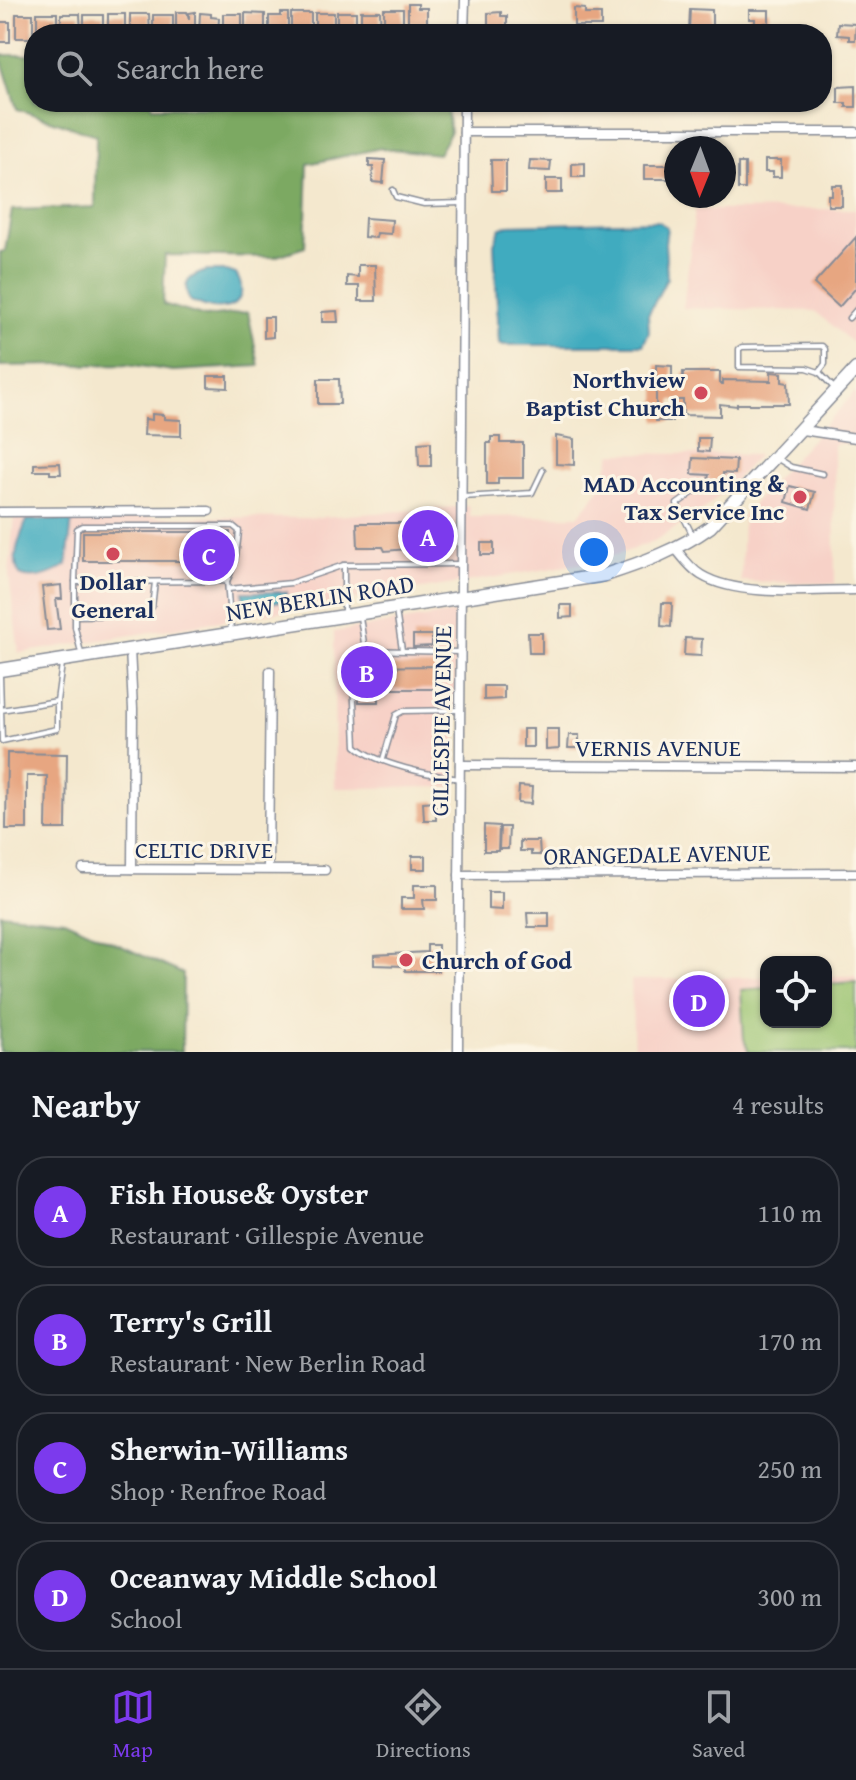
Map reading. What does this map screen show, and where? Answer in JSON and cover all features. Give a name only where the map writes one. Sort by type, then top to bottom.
[{"type":"street","points":[[464,24],[465,0]]},
{"type":"street","name":"GILLESPIE AVENUE","points":[[458,1052],[464,112]]},
{"type":"street","points":[[464,132],[856,132]]},
{"type":"street","name":"NEW BERLIN ROAD","points":[[0,673],[130,649],[605,575],[675,548],[710,527],[856,369]]},
{"type":"street","points":[[802,430],[856,438]]},
{"type":"street","points":[[0,512],[209,511]]},
{"type":"street","points":[[675,548],[700,575],[723,585],[762,589],[856,590]]},
{"type":"street","points":[[130,649],[133,709],[132,869]]},
{"type":"street","points":[[268,869],[270,671]]},
{"type":"street","name":"VERNIS AVENUE","points":[[460,765],[856,767]]},
{"type":"street","name":"CELTIC DRIVE","points":[[83,869],[325,870]]},
{"type":"street","name":"ORANGEDALE AVENUE","points":[[459,875],[856,873]]},
{"type":"lane","points":[[393,190],[396,197],[417,203],[463,203]]},
{"type":"lane","points":[[849,318],[856,310]]},
{"type":"lane","points":[[819,372],[825,364],[825,349],[822,346],[739,349],[739,367],[802,367],[819,372],[837,391]]},
{"type":"lane","points":[[776,458],[791,467],[823,474]]},
{"type":"lane","points":[[462,497],[532,493],[543,470]]},
{"type":"lane","points":[[694,492],[677,504],[694,539]]},
{"type":"lane","points":[[82,657],[75,616],[75,582],[77,529],[83,526],[233,526],[239,531],[235,565],[227,581],[231,634]]},
{"type":"lane","points":[[228,589],[291,583],[344,565],[461,564]]},
{"type":"lane","points":[[344,565],[344,617]]},
{"type":"lane","points":[[75,582],[227,581]]},
{"type":"lane","points":[[75,616],[140,615],[152,607],[155,582]]},
{"type":"lane","points":[[396,609],[402,651]]},
{"type":"lane","points":[[359,614],[365,650]]},
{"type":"lane","points":[[460,779],[430,774],[383,759],[356,746],[352,658],[354,653],[365,650],[462,652]]},
{"type":"lane","points":[[0,673],[2,741],[57,729],[57,701],[63,660]]},
{"type":"lane","points":[[1,710],[57,701]]},
{"type":"lane","points":[[383,759],[396,715],[403,711],[461,709]]},
{"type":"shaded area","points":[[856,209],[856,346],[815,311],[683,308],[695,210]]},
{"type":"shaded area","points":[[856,391],[856,443],[834,444],[835,584],[741,581],[743,515]]},
{"type":"shaded area","points":[[612,453],[758,455],[700,513],[654,541],[620,554],[585,563],[19,653],[9,576],[14,516],[308,518],[469,506],[470,517],[578,516],[600,489]]},
{"type":"shaded area","points":[[454,613],[456,787],[335,788],[334,632]]},
{"type":"shaded area","points":[[832,976],[856,976],[856,1052],[634,1052],[631,980],[760,977],[760,1028],[832,1028]]},
{"type":"green space","points":[[0,55],[24,55],[24,111],[17,109]]},
{"type":"green space","points":[[26,112],[447,112],[450,133],[438,154],[381,148],[308,164],[305,247],[274,257],[165,255],[163,304],[205,317],[248,312],[259,366],[173,371],[127,364],[0,366],[0,252],[5,251],[12,210],[95,207],[96,135]]},
{"type":"green space","points":[[0,913],[64,920],[183,974],[182,1052],[0,1052]]},
{"type":"green space","points":[[856,982],[856,1052],[749,1052],[744,1039],[741,990],[760,988],[760,1028],[832,1028],[832,984]]},
{"type":"water","points":[[657,221],[667,227],[667,278],[648,315],[649,332],[643,345],[499,343],[494,244],[500,229],[508,225]]},
{"type":"water","points":[[207,271],[236,274],[241,291],[234,304],[214,308],[190,301],[186,289],[188,281]]},
{"type":"water","points":[[72,519],[67,565],[38,577],[20,575],[16,555],[27,520]]},
{"type":"water","points":[[243,592],[287,592],[287,600],[245,607]]},
{"type":"building","points":[[408,4],[427,8],[427,23],[408,23]]},
{"type":"building","points":[[574,8],[585,9],[585,14],[601,14],[601,24],[574,24]]},
{"type":"building","points":[[384,9],[403,9],[403,24],[384,24]]},
{"type":"building","points":[[690,9],[712,10],[712,24],[689,24]]},
{"type":"building","points":[[749,10],[769,10],[769,23],[755,24],[755,19],[749,19]]},
{"type":"building","points":[[361,11],[380,11],[381,24],[361,24]]},
{"type":"building","points":[[176,12],[187,12],[189,19],[189,13],[195,12],[195,24],[176,24]]},
{"type":"building","points":[[337,12],[356,12],[356,24],[337,24]]},
{"type":"building","points":[[501,12],[501,16],[507,16],[507,24],[488,24],[488,13]]},
{"type":"building","points":[[37,13],[57,13],[57,24],[37,24]]},
{"type":"building","points":[[200,13],[219,18],[219,24],[199,24]]},
{"type":"building","points":[[245,13],[265,14],[265,24],[245,24]]},
{"type":"building","points":[[281,13],[288,13],[288,24],[269,24],[269,16],[281,16]]},
{"type":"building","points":[[291,13],[311,13],[311,24],[291,24]]},
{"type":"building","points":[[315,13],[334,13],[334,24],[315,24]]},
{"type":"building","points":[[16,14],[33,14],[33,24],[24,24],[24,38],[16,38]]},
{"type":"building","points":[[61,14],[80,14],[81,24],[61,24]]},
{"type":"building","points":[[108,14],[125,14],[125,24],[108,24]]},
{"type":"building","points":[[130,14],[149,14],[150,24],[130,24]]},
{"type":"building","points":[[223,14],[242,14],[242,24],[223,24]]},
{"type":"building","points":[[84,15],[103,15],[103,24],[84,24]]},
{"type":"building","points":[[153,15],[173,15],[173,24],[153,24]]},
{"type":"building","points":[[0,22],[10,22],[10,42],[0,42]]},
{"type":"building","points":[[838,23],[856,24],[855,40],[837,35]]},
{"type":"building","points":[[856,86],[856,107],[838,103],[838,87]]},
{"type":"building","points":[[369,159],[385,160],[383,183],[372,182],[373,167],[369,167]]},
{"type":"building","points":[[491,160],[506,160],[506,191],[492,191]]},
{"type":"building","points":[[530,160],[551,161],[550,171],[529,170]]},
{"type":"building","points":[[765,160],[781,160],[781,177],[765,172]]},
{"type":"building","points":[[585,163],[585,177],[572,177],[572,164]]},
{"type":"building","points":[[738,163],[745,163],[745,189],[738,189]]},
{"type":"building","points":[[644,165],[664,165],[664,179],[644,179]]},
{"type":"building","points":[[546,179],[562,179],[562,193],[546,193]]},
{"type":"building","points":[[832,185],[842,185],[842,206],[828,206]]},
{"type":"building","points":[[365,218],[392,220],[391,234],[377,233],[376,238],[364,237]]},
{"type":"building","points":[[856,237],[856,288],[839,307],[814,284]]},
{"type":"building","points":[[358,265],[375,265],[376,301],[359,301],[359,286],[347,286],[347,276],[358,277]]},
{"type":"building","points":[[337,311],[338,322],[322,322],[322,312]]},
{"type":"building","points":[[264,317],[273,317],[273,337],[264,338]]},
{"type":"building","points":[[656,365],[672,366],[672,387],[683,387],[683,372],[720,372],[720,384],[723,380],[771,381],[771,372],[782,373],[782,382],[788,383],[789,404],[720,404],[720,416],[683,415],[683,400],[672,400],[672,421],[656,421]]},
{"type":"building","points":[[208,376],[228,376],[228,388],[208,387]]},
{"type":"building","points":[[318,379],[339,379],[340,404],[318,404]]},
{"type":"building","points":[[152,414],[164,415],[164,419],[181,420],[181,436],[144,435],[145,419],[152,420]]},
{"type":"building","points":[[556,436],[574,439],[574,465],[556,464]]},
{"type":"building","points":[[491,437],[500,437],[500,443],[523,443],[523,478],[498,478],[498,484],[487,484],[487,443],[491,443]]},
{"type":"building","points":[[698,438],[710,438],[709,452],[698,451]]},
{"type":"building","points":[[431,442],[431,466],[419,466],[418,443]]},
{"type":"building","points":[[693,458],[736,460],[735,474],[723,473],[722,481],[708,480],[709,475],[692,474]]},
{"type":"building","points":[[60,463],[61,474],[34,471],[34,464]]},
{"type":"building","name":"MAD Accounting & Tax Service Inc","points":[[790,486],[815,492],[810,509],[786,502]]},
{"type":"building","points":[[441,515],[441,546],[385,551],[383,547],[358,547],[357,523],[430,523],[429,516]]},
{"type":"building","points":[[83,532],[230,532],[230,561],[83,561]]},
{"type":"building","points":[[481,543],[494,543],[494,555],[481,555]]},
{"type":"building","points":[[61,585],[62,599],[56,599],[60,629],[47,630],[42,587]]},
{"type":"building","points":[[662,603],[672,603],[671,627],[661,626]]},
{"type":"building","points":[[560,605],[572,605],[572,617],[560,618]]},
{"type":"building","points":[[528,633],[542,633],[542,653],[529,653]]},
{"type":"building","points":[[413,635],[432,635],[432,646],[413,647]]},
{"type":"building","points":[[685,638],[702,639],[701,656],[684,655]]},
{"type":"building","points":[[441,666],[441,689],[379,689],[379,702],[359,702],[359,667]]},
{"type":"building","points":[[484,686],[504,686],[504,699],[484,700]]},
{"type":"building","points":[[523,729],[533,729],[533,747],[523,747]]},
{"type":"building","points":[[546,729],[559,729],[559,749],[546,750]]},
{"type":"building","points":[[569,735],[579,735],[579,748],[568,748]]},
{"type":"building","points":[[7,753],[67,754],[66,829],[46,829],[47,776],[27,776],[27,829],[6,829]]},
{"type":"building","points":[[519,786],[532,787],[531,804],[518,803]]},
{"type":"building","points":[[436,801],[436,820],[424,820],[423,802]]},
{"type":"building","points":[[484,825],[499,826],[498,851],[484,851]]},
{"type":"building","points":[[500,827],[509,827],[508,849],[499,849]]},
{"type":"building","points":[[520,841],[539,841],[540,855],[520,851]]},
{"type":"building","points":[[412,856],[426,856],[426,869],[412,869]]},
{"type":"building","points":[[414,885],[437,885],[437,900],[423,900],[424,909],[401,909],[401,898],[414,898]]},
{"type":"building","points":[[488,892],[502,892],[502,910],[488,909]]},
{"type":"building","points":[[527,913],[549,913],[549,927],[528,927]]},
{"type":"building","name":"Church of God","points":[[427,945],[438,945],[438,971],[405,971],[405,966],[374,965],[374,955],[427,952]]},
{"type":"place","name":"Northview Baptist Church","points":[[701,393]]},
{"type":"place","name":"MAD Accounting & Tax Service Inc","points":[[800,497]]},
{"type":"place","name":"Fish House& Oyster","points":[[428,536]]},
{"type":"place","name":"Dollar General","points":[[113,554]]},
{"type":"place","name":"Sherwin-Williams","points":[[209,555]]},
{"type":"place","name":"Terry's Grill","points":[[367,672]]},
{"type":"place","name":"Church of God","points":[[406,960]]},
{"type":"place","name":"Oceanway Middle School","points":[[699,1001]]}]
